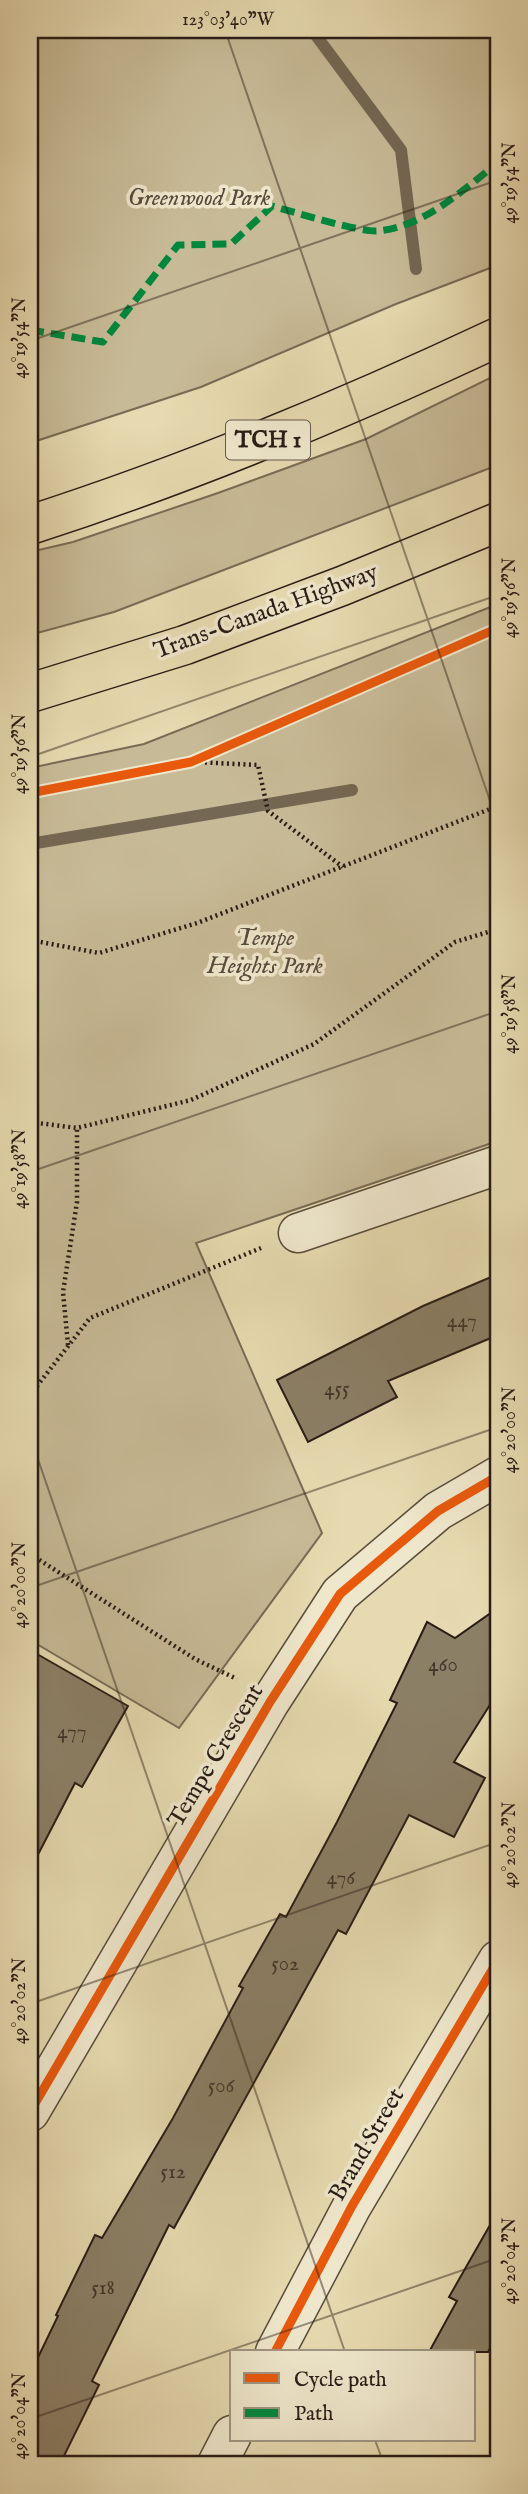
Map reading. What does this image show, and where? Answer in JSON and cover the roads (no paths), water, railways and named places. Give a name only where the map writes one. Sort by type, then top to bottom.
[{"type":"highway","name":"TCH 1","points":[[30,525],[134,492],[288,433],[498,337]]},
{"type":"highway","name":"Trans-Canada Highway","points":[[30,693],[185,645],[342,586],[498,522]]},
{"type":"street","points":[[298,1233],[498,1166]]},
{"type":"street","name":"Tempe Crescent","points":[[30,2112],[270,1702],[340,1594],[438,1511],[498,1476]]},
{"type":"street","name":"Brand Street","points":[[276,2350],[352,2206],[498,1960]]},
{"type":"street","points":[[217,2464],[230,2439]]},
{"type":"waterway","points":[[312,30],[401,150],[416,269]]},
{"type":"waterway","points":[[30,844],[352,790]]},
{"type":"park label","name":"Greenwood Park","points":[[199,198]]},
{"type":"park label","name":"Tempe Heights Park","points":[[265,952]]}]
